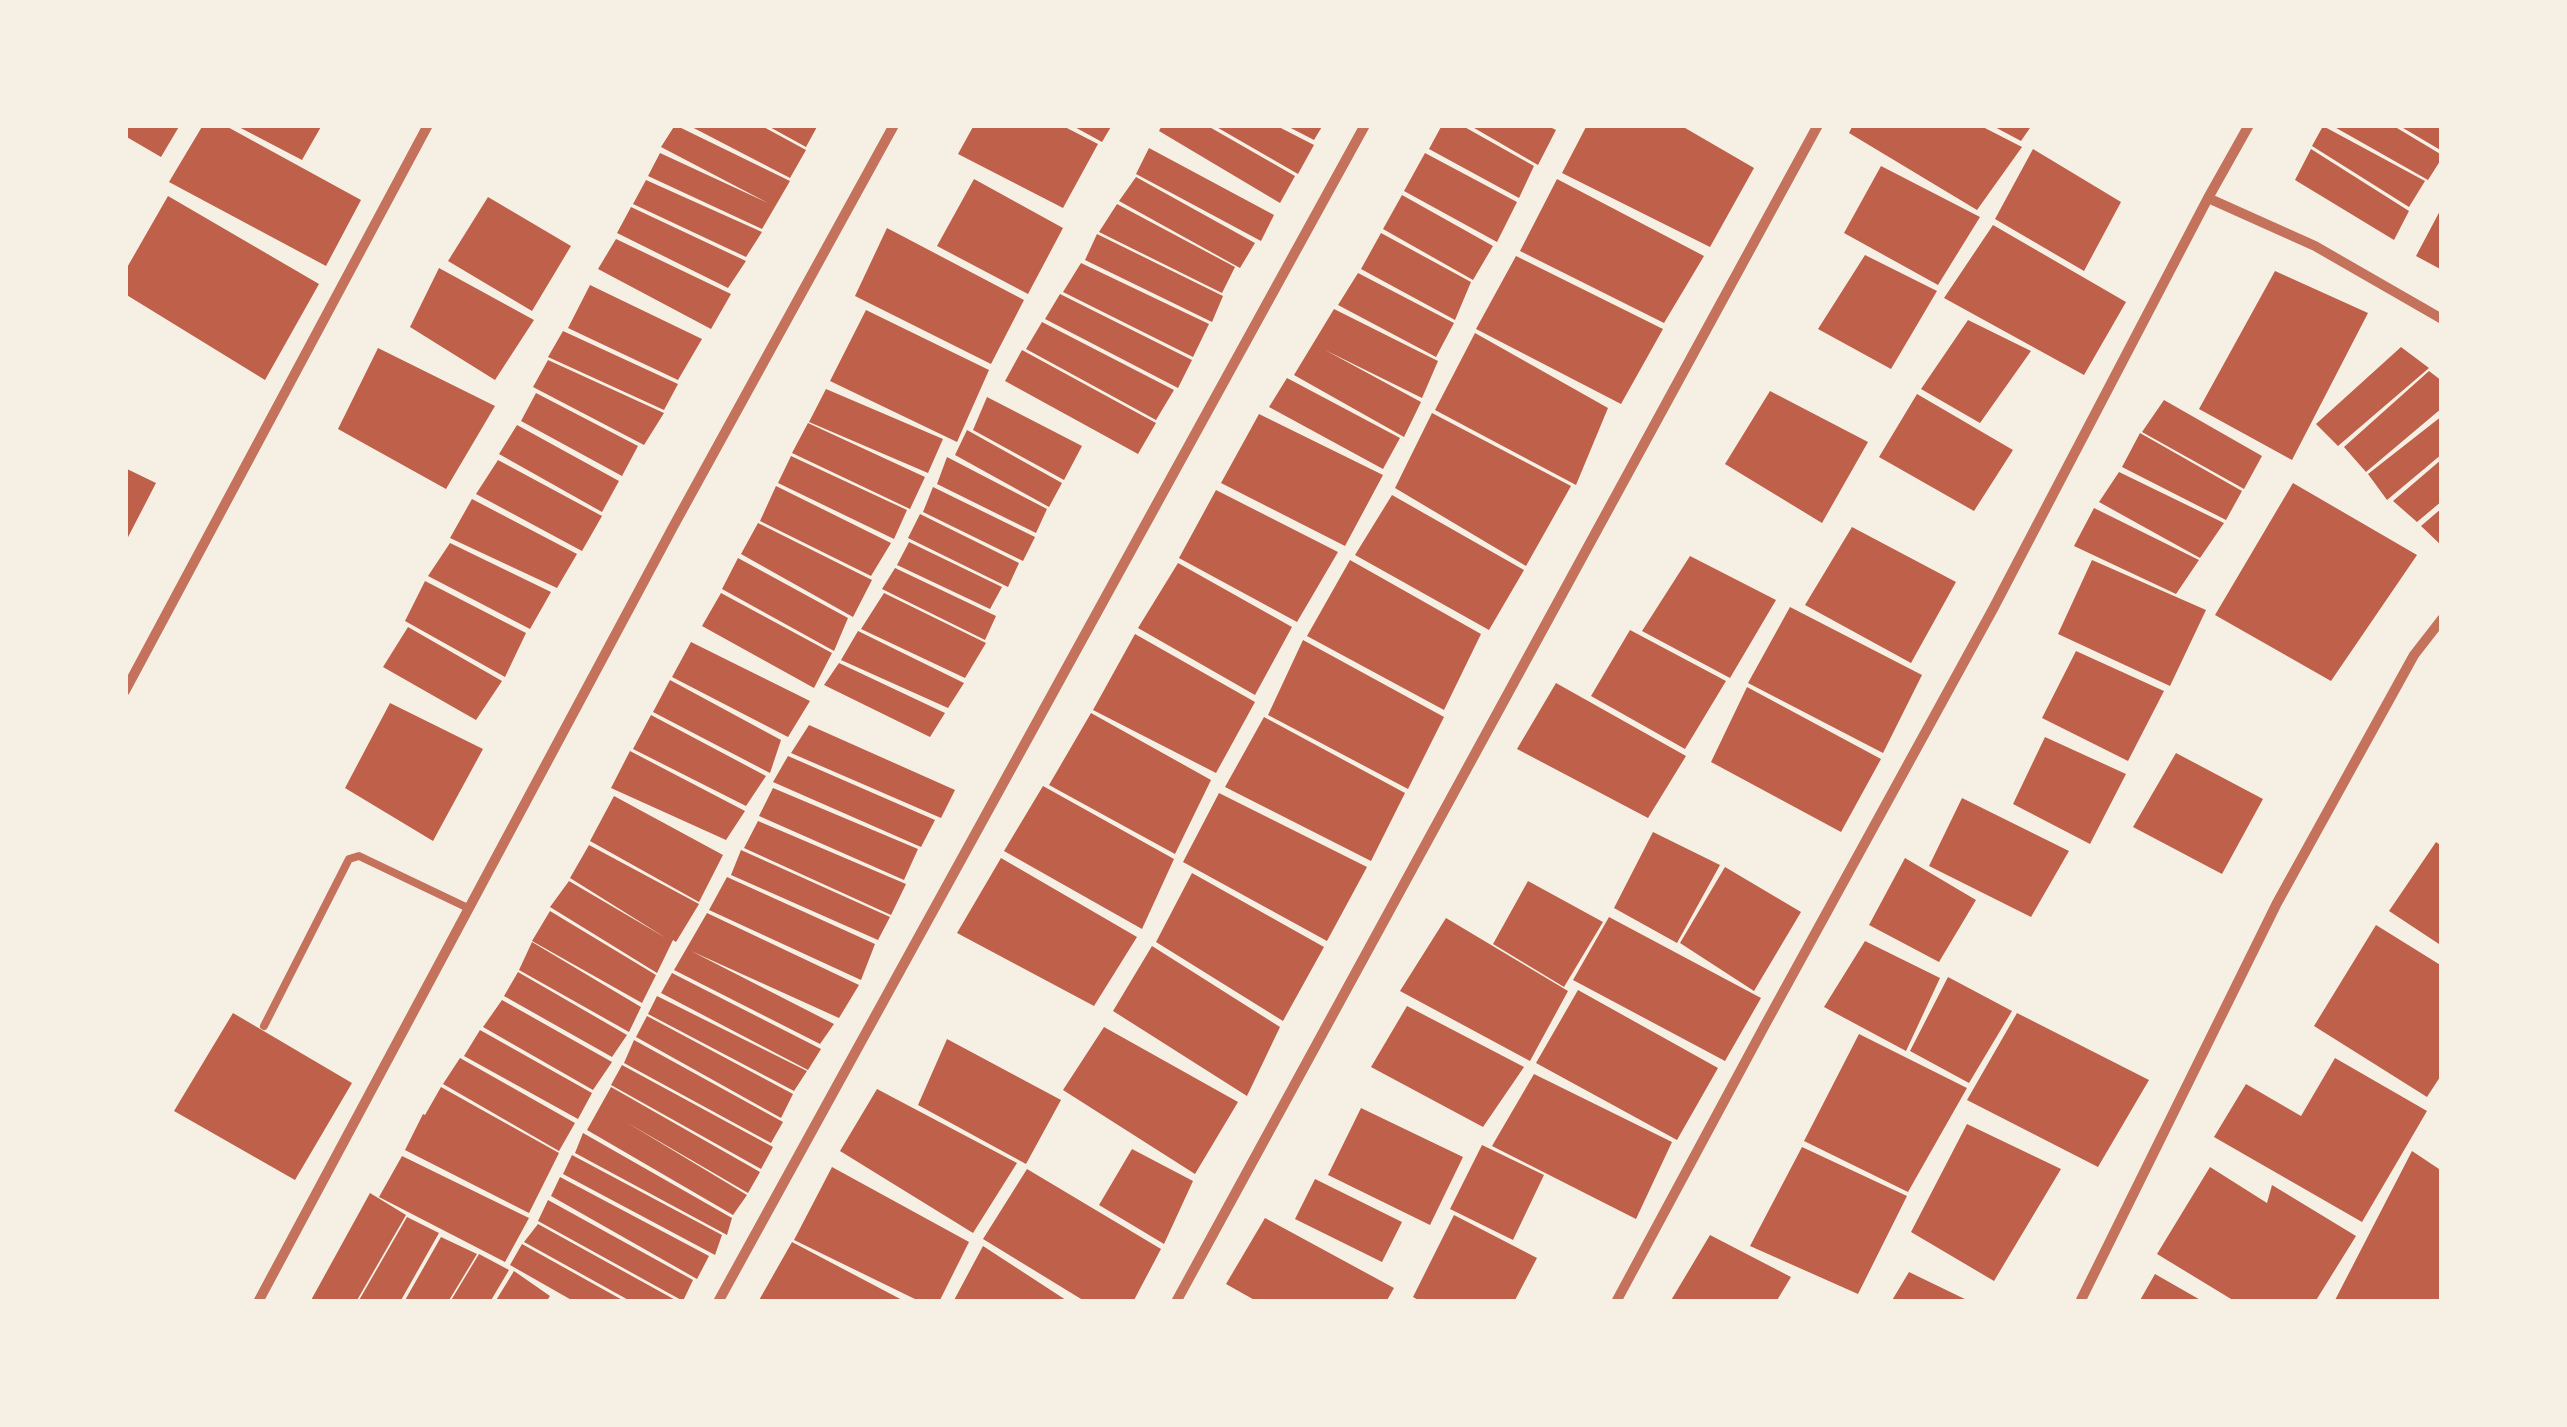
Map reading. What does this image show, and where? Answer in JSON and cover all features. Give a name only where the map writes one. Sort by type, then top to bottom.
[{"type":"street","points":[[125,691],[428,125]]},
{"type":"street","points":[[258,1302],[682,509],[894,125]]},
{"type":"street","points":[[718,1302],[1365,125]]},
{"type":"street","points":[[1176,1302],[1818,125]]},
{"type":"street","points":[[1616,1302],[1993,609],[2249,125]]},
{"type":"street","points":[[2208,198],[2315,246],[2442,319]]},
{"type":"street","points":[[2080,1302],[2278,904],[2414,654],[2442,619]]},
{"type":"lane","points":[[264,1026],[349,859],[359,856],[468,908]]},
{"type":"building","points":[[125,125],[180,125],[161,157],[125,136]]},
{"type":"building","points":[[203,125],[224,125],[361,200],[326,266],[169,182]]},
{"type":"building","points":[[235,125],[322,125],[302,160]]},
{"type":"building","points":[[675,125],[790,181],[762,229],[648,176],[660,153],[768,203],[661,147]]},
{"type":"building","points":[[688,125],[760,125],[806,150],[790,178]]},
{"type":"building","points":[[766,125],[818,125],[806,147]]},
{"type":"building","points":[[974,125],[1061,125],[1098,144],[1063,208],[958,154]]},
{"type":"building","points":[[1071,125],[1112,125],[1102,142]]},
{"type":"building","points":[[1162,125],[1206,125],[1295,176],[1280,203],[1159,131]]},
{"type":"building","points":[[1213,125],[1275,125],[1314,145],[1298,174]]},
{"type":"building","points":[[1285,125],[1323,125],[1314,140]]},
{"type":"building","points":[[1442,125],[1461,125],[1534,166],[1519,198],[1429,149]]},
{"type":"building","points":[[1469,125],[1546,125],[1556,130],[1538,165]]},
{"type":"building","points":[[1587,125],[1680,125],[1754,168],[1710,247],[1562,173]]},
{"type":"building","points":[[1853,125],[1979,125],[2022,147],[1977,210],[1849,133]]},
{"type":"building","points":[[1991,125],[2032,125],[2021,141]]},
{"type":"building","points":[[2331,125],[2392,125],[2442,158],[2428,180]]},
{"type":"building","points":[[2398,125],[2442,125],[2442,151]]},
{"type":"building","points":[[2323,126],[2425,181],[2409,207],[2312,146]]},
{"type":"building","points":[[1149,148],[1274,215],[1261,241],[1136,174]]},
{"type":"building","points":[[2033,149],[2121,202],[2084,271],[1995,219]]},
{"type":"building","points":[[2311,149],[2409,211],[2394,240],[2295,180]]},
{"type":"building","points":[[1425,153],[1517,202],[1497,242],[1404,191]]},
{"type":"building","points":[[1881,166],[1980,217],[1938,285],[1844,233]]},
{"type":"building","points":[[1136,177],[1255,243],[1240,268],[1119,201]]},
{"type":"building","points":[[974,179],[1063,228],[1028,294],[937,246]]},
{"type":"building","points":[[1557,179],[1704,256],[1664,323],[1520,251]]},
{"type":"building","points":[[646,180],[762,232],[746,257],[633,204]]},
{"type":"building","points":[[1402,195],[1493,246],[1473,280],[1383,229]]},
{"type":"building","points":[[168,196],[319,284],[265,380],[125,294],[125,271]]},
{"type":"building","points":[[488,197],[571,246],[532,311],[448,261]]},
{"type":"building","points":[[1117,204],[1235,267],[1222,293],[1099,232]]},
{"type":"building","points":[[631,207],[746,261],[728,288],[617,233]]},
{"type":"building","points":[[2442,207],[2442,270],[2416,256]]},
{"type":"building","points":[[1993,225],[2126,302],[2084,375],[1944,298]]},
{"type":"building","points":[[887,228],[1024,300],[991,364],[855,296]]},
{"type":"building","points":[[1381,233],[1471,282],[1455,320],[1361,269]]},
{"type":"building","points":[[1097,234],[1223,296],[1212,322],[1085,260]]},
{"type":"building","points":[[616,239],[731,294],[711,329],[598,269]]},
{"type":"building","points":[[1865,255],[1937,291],[1891,369],[1818,329]]},
{"type":"building","points":[[1516,256],[1663,329],[1621,404],[1476,329]]},
{"type":"building","points":[[1081,263],[1209,324],[1193,357],[1063,292]]},
{"type":"building","points":[[439,268],[534,320],[495,380],[410,327]]},
{"type":"building","points":[[2275,271],[2368,313],[2292,460],[2199,409]]},
{"type":"building","points":[[1358,273],[1454,323],[1436,357],[1338,305]]},
{"type":"building","points":[[590,285],[702,339],[678,380],[568,328]]},
{"type":"building","points":[[1060,294],[1192,360],[1178,388],[1045,319]]},
{"type":"building","points":[[1334,309],[1438,361],[1422,398],[1325,350],[1421,402],[1404,437],[1294,375]]},
{"type":"building","points":[[866,310],[989,370],[957,442],[830,381]]},
{"type":"building","points":[[1968,320],[2031,351],[1980,423],[1921,389]]},
{"type":"building","points":[[1042,322],[1174,390],[1156,420],[1026,349]]},
{"type":"building","points":[[563,331],[678,384],[664,410],[548,357]]},
{"type":"building","points":[[1475,333],[1608,408],[1576,485],[1435,410]]},
{"type":"building","points":[[2401,347],[2429,368],[2338,446],[2316,424]]},
{"type":"building","points":[[378,348],[495,406],[446,489],[338,429]]},
{"type":"building","points":[[1022,350],[1156,423],[1138,454],[1005,381]]},
{"type":"building","points":[[548,360],[664,413],[644,445],[533,387]]},
{"type":"building","points":[[2429,371],[2442,381],[2442,408],[2366,472],[2344,447]]},
{"type":"building","points":[[1287,378],[1400,438],[1383,469],[1269,407]]},
{"type":"building","points":[[826,389],[943,439],[928,473],[809,422]]},
{"type":"building","points":[[1770,391],[1868,442],[1822,523],[1725,464]]},
{"type":"building","points":[[536,393],[638,446],[622,476],[521,421]]},
{"type":"building","points":[[1917,394],[2013,450],[1974,511],[1879,457]]},
{"type":"building","points":[[987,397],[1082,446],[1064,480],[973,430]]},
{"type":"building","points":[[2164,400],[2262,456],[2244,489],[2142,432]]},
{"type":"building","points":[[1432,413],[1571,486],[1526,566],[1395,488]]},
{"type":"building","points":[[1259,414],[1383,475],[1345,546],[1221,483]]},
{"type":"building","points":[[2442,416],[2442,454],[2387,500],[2368,474]]},
{"type":"building","points":[[808,423],[925,477],[910,509],[792,453]]},
{"type":"building","points":[[517,425],[619,481],[602,512],[499,454]]},
{"type":"building","points":[[967,430],[1062,483],[1049,507],[955,455]]},
{"type":"building","points":[[2140,433],[2242,491],[2226,520],[2122,467]]},
{"type":"building","points":[[791,456],[907,510],[894,539],[778,483]]},
{"type":"building","points":[[947,457],[1047,509],[1036,533],[937,484]]},
{"type":"building","points":[[2442,459],[2442,501],[2417,522],[2393,501]]},
{"type":"building","points":[[498,460],[602,516],[582,551],[476,494]]},
{"type":"building","points":[[125,468],[156,483],[125,543]]},
{"type":"building","points":[[2119,472],[2224,523],[2200,558],[2099,502]]},
{"type":"building","points":[[2293,483],[2417,555],[2331,681],[2215,615]]},
{"type":"building","points":[[776,486],[891,543],[871,576],[760,521]]},
{"type":"building","points":[[933,487],[1035,537],[1023,561],[923,512]]},
{"type":"building","points":[[1216,490],[1338,552],[1297,622],[1179,558]]},
{"type":"building","points":[[1392,495],[1524,570],[1489,630],[1355,555]]},
{"type":"building","points":[[472,499],[577,554],[557,588],[450,538]]},
{"type":"building","points":[[2094,508],[2199,560],[2176,594],[2074,546]]},
{"type":"building","points":[[2442,508],[2442,546],[2421,526]]},
{"type":"building","points":[[920,514],[1019,563],[1008,587],[908,538]]},
{"type":"building","points":[[758,523],[872,580],[853,617],[741,554]]},
{"type":"building","points":[[1852,527],[1956,582],[1911,663],[1805,605]]},
{"type":"building","points":[[909,542],[1002,587],[990,609],[897,565]]},
{"type":"building","points":[[450,543],[551,592],[530,629],[428,576]]},
{"type":"building","points":[[1690,556],[1776,600],[1730,678],[1642,631]]},
{"type":"building","points":[[738,558],[848,618],[834,651],[722,589]]},
{"type":"building","points":[[1350,560],[1481,634],[1444,710],[1307,636]]},
{"type":"building","points":[[2092,560],[2206,610],[2170,686],[2058,634]]},
{"type":"building","points":[[1178,563],[1292,627],[1255,695],[1138,628]]},
{"type":"building","points":[[895,568],[996,616],[985,640],[882,589]]},
{"type":"building","points":[[425,581],[526,633],[505,677],[405,621]]},
{"type":"building","points":[[721,593],[832,653],[814,688],[702,626]]},
{"type":"building","points":[[884,593],[986,643],[965,678],[861,629]]},
{"type":"building","points":[[1790,607],[1922,675],[1883,753],[1748,683]]},
{"type":"building","points":[[408,627],[502,681],[476,720],[383,667]]},
{"type":"building","points":[[1630,630],[1726,681],[1685,749],[1591,696]]},
{"type":"building","points":[[858,631],[964,683],[948,708],[841,660]]},
{"type":"building","points":[[1135,634],[1255,702],[1216,773],[1093,710]]},
{"type":"building","points":[[1303,640],[1444,717],[1408,789],[1268,715]]},
{"type":"building","points":[[691,642],[810,701],[788,737],[672,677]]},
{"type":"building","points":[[2076,651],[2164,691],[2128,761],[2042,718]]},
{"type":"building","points":[[839,663],[945,713],[930,737],[824,685]]},
{"type":"building","points":[[670,680],[781,740],[770,773],[653,712]]},
{"type":"building","points":[[1556,683],[1686,756],[1648,818],[1517,749]]},
{"type":"building","points":[[1747,687],[1881,759],[1841,832],[1711,762]]},
{"type":"building","points":[[390,703],[483,749],[433,841],[345,788]]},
{"type":"building","points":[[1091,713],[1211,780],[1175,854],[1049,785]]},
{"type":"building","points":[[651,715],[766,776],[746,806],[633,749]]},
{"type":"building","points":[[1264,717],[1405,793],[1371,861],[1225,787]]},
{"type":"building","points":[[809,725],[955,790],[941,818],[791,753]]},
{"type":"building","points":[[2045,737],[2126,774],[2090,844],[2013,804]]},
{"type":"building","points":[[630,751],[745,811],[726,840],[611,788]]},
{"type":"building","points":[[2176,753],[2263,799],[2222,874],[2133,827]]},
{"type":"building","points":[[788,756],[935,820],[921,847],[773,782]]},
{"type":"building","points":[[1043,786],[1174,859],[1142,929],[1004,851]]},
{"type":"building","points":[[773,788],[918,849],[904,880],[759,816]]},
{"type":"building","points":[[1219,793],[1367,867],[1327,941],[1183,862]]},
{"type":"building","points":[[614,796],[723,855],[699,902],[590,841]]},
{"type":"building","points":[[1962,798],[2069,851],[2031,917],[1929,866]]},
{"type":"building","points":[[758,821],[906,884],[891,915],[744,848]]},
{"type":"building","points":[[1653,832],[1720,865],[1677,943],[1614,908]]},
{"type":"building","points":[[2436,842],[2442,846],[2442,946],[2389,911]]},
{"type":"building","points":[[589,845],[699,904],[676,942],[673,940],[657,973],[550,907],[569,881],[666,938],[570,878]]},
{"type":"building","points":[[741,850],[890,917],[878,940],[731,875]]},
{"type":"building","points":[[1001,858],[1137,937],[1094,1006],[957,933]]},
{"type":"building","points":[[1905,858],[1976,900],[1939,962],[1869,925]]},
{"type":"building","points":[[1725,867],[1801,912],[1754,991],[1680,943]]},
{"type":"building","points":[[1192,873],[1324,947],[1283,1021],[1156,942]]},
{"type":"building","points":[[727,877],[875,944],[861,980],[709,910]]},
{"type":"building","points":[[1528,881],[1603,922],[1564,987],[1493,944]]},
{"type":"building","points":[[550,911],[656,975],[642,1003],[532,941]]},
{"type":"building","points":[[707,913],[859,985],[839,1018],[691,951],[834,1024],[820,1044],[674,970]]},
{"type":"building","points":[[1609,917],[1761,998],[1725,1061],[1573,980]]},
{"type":"building","points":[[1446,918],[1568,991],[1530,1061],[1400,991]]},
{"type":"building","points":[[2376,925],[2442,966],[2442,1074],[2427,1097],[2314,1026]]},
{"type":"building","points":[[1865,941],[1940,978],[1906,1051],[1824,1007]]},
{"type":"building","points":[[532,942],[641,1007],[629,1032],[519,970]]},
{"type":"building","points":[[1152,946],[1280,1027],[1247,1096],[1113,1011]]},
{"type":"building","points":[[518,972],[627,1035],[612,1057],[504,996]]},
{"type":"building","points":[[672,973],[821,1049],[808,1070],[661,993]]},
{"type":"building","points":[[1948,977],[2012,1011],[1969,1083],[1910,1051]]},
{"type":"building","points":[[1578,990],[1718,1068],[1677,1140],[1536,1063]]},
{"type":"building","points":[[657,996],[807,1071],[794,1091],[648,1014]]},
{"type":"building","points":[[502,1000],[612,1062],[593,1090],[483,1027]]},
{"type":"building","points":[[1407,1006],[1524,1067],[1483,1127],[1371,1067]]},
{"type":"building","points":[[233,1013],[352,1083],[295,1180],[174,1111]]},
{"type":"building","points":[[2017,1013],[2149,1080],[2098,1167],[1967,1100]]},
{"type":"building","points":[[647,1016],[793,1094],[781,1118],[636,1037]]},
{"type":"building","points":[[1104,1027],[1238,1102],[1195,1174],[1063,1090]]},
{"type":"building","points":[[480,1030],[592,1093],[578,1119],[464,1056]]},
{"type":"building","points":[[1859,1034],[1967,1088],[1908,1192],[1804,1141]]},
{"type":"building","points":[[947,1039],[1061,1100],[1026,1164],[918,1105]]},
{"type":"building","points":[[634,1040],[783,1122],[771,1143],[624,1063]]},
{"type":"building","points":[[460,1058],[575,1123],[559,1151],[443,1084]]},
{"type":"building","points":[[2335,1058],[2427,1111],[2362,1222],[2214,1137],[2246,1084],[2301,1116]]},
{"type":"building","points":[[622,1065],[773,1147],[761,1169],[611,1085]]},
{"type":"building","points":[[1534,1074],[1672,1142],[1636,1219],[1492,1146]]},
{"type":"building","points":[[441,1087],[559,1153],[529,1213],[405,1150]]},
{"type":"building","points":[[611,1087],[760,1172],[748,1193],[626,1122],[747,1195],[733,1215],[587,1130]]},
{"type":"building","points":[[877,1089],[1017,1163],[973,1233],[840,1151]]},
{"type":"building","points":[[1361,1108],[1463,1157],[1430,1225],[1328,1175]]},
{"type":"building","points":[[1967,1124],[2061,1169],[1994,1281],[1911,1232]]},
{"type":"building","points":[[583,1133],[732,1218],[727,1235],[575,1153]]},
{"type":"building","points":[[1482,1145],[1544,1175],[1513,1240],[1450,1209]]},
{"type":"building","points":[[1802,1147],[1907,1196],[1858,1294],[1750,1246]]},
{"type":"building","points":[[1132,1149],[1193,1181],[1164,1244],[1099,1205]]},
{"type":"building","points":[[2412,1151],[2442,1171],[2442,1302],[2334,1302]]},
{"type":"building","points":[[572,1155],[722,1235],[715,1255],[563,1174]]},
{"type":"building","points":[[402,1156],[529,1218],[505,1262],[379,1197]]},
{"type":"building","points":[[832,1167],[969,1242],[939,1302],[921,1302],[794,1240]]},
{"type":"building","points":[[2210,1167],[2267,1203],[2272,1185],[2356,1236],[2315,1302],[2236,1302],[2157,1254]]},
{"type":"building","points":[[1027,1169],[1161,1249],[1133,1302],[1086,1302],[983,1239]]},
{"type":"building","points":[[560,1177],[709,1256],[697,1279],[551,1196]]},
{"type":"building","points":[[1315,1179],[1402,1222],[1382,1262],[1295,1219]]},
{"type":"building","points":[[370,1193],[406,1215],[356,1302],[310,1302]]},
{"type":"building","points":[[548,1200],[693,1280],[683,1301],[538,1221]]},
{"type":"building","points":[[1454,1215],[1537,1258],[1514,1302],[1422,1302],[1413,1297]]},
{"type":"building","points":[[407,1217],[439,1233],[400,1302],[358,1302]]},
{"type":"building","points":[[1265,1218],[1394,1288],[1386,1302],[1258,1302],[1226,1284]]},
{"type":"building","points":[[538,1224],[679,1302],[632,1302],[524,1242]]},
{"type":"building","points":[[1710,1235],[1791,1277],[1776,1302],[1670,1302]]},
{"type":"building","points":[[441,1237],[477,1254],[448,1302],[404,1302]]},
{"type":"building","points":[[792,1242],[906,1302],[758,1302]]},
{"type":"building","points":[[522,1244],[626,1302],[575,1302],[510,1265]]},
{"type":"building","points":[[983,1246],[1069,1302],[953,1302]]},
{"type":"building","points":[[479,1254],[509,1270],[490,1302],[450,1302]]},
{"type":"building","points":[[514,1271],[550,1296],[546,1302],[495,1302]]},
{"type":"building","points":[[1909,1272],[1971,1302],[1891,1302]]},
{"type":"building","points":[[2155,1274],[2204,1302],[2139,1302]]}]
